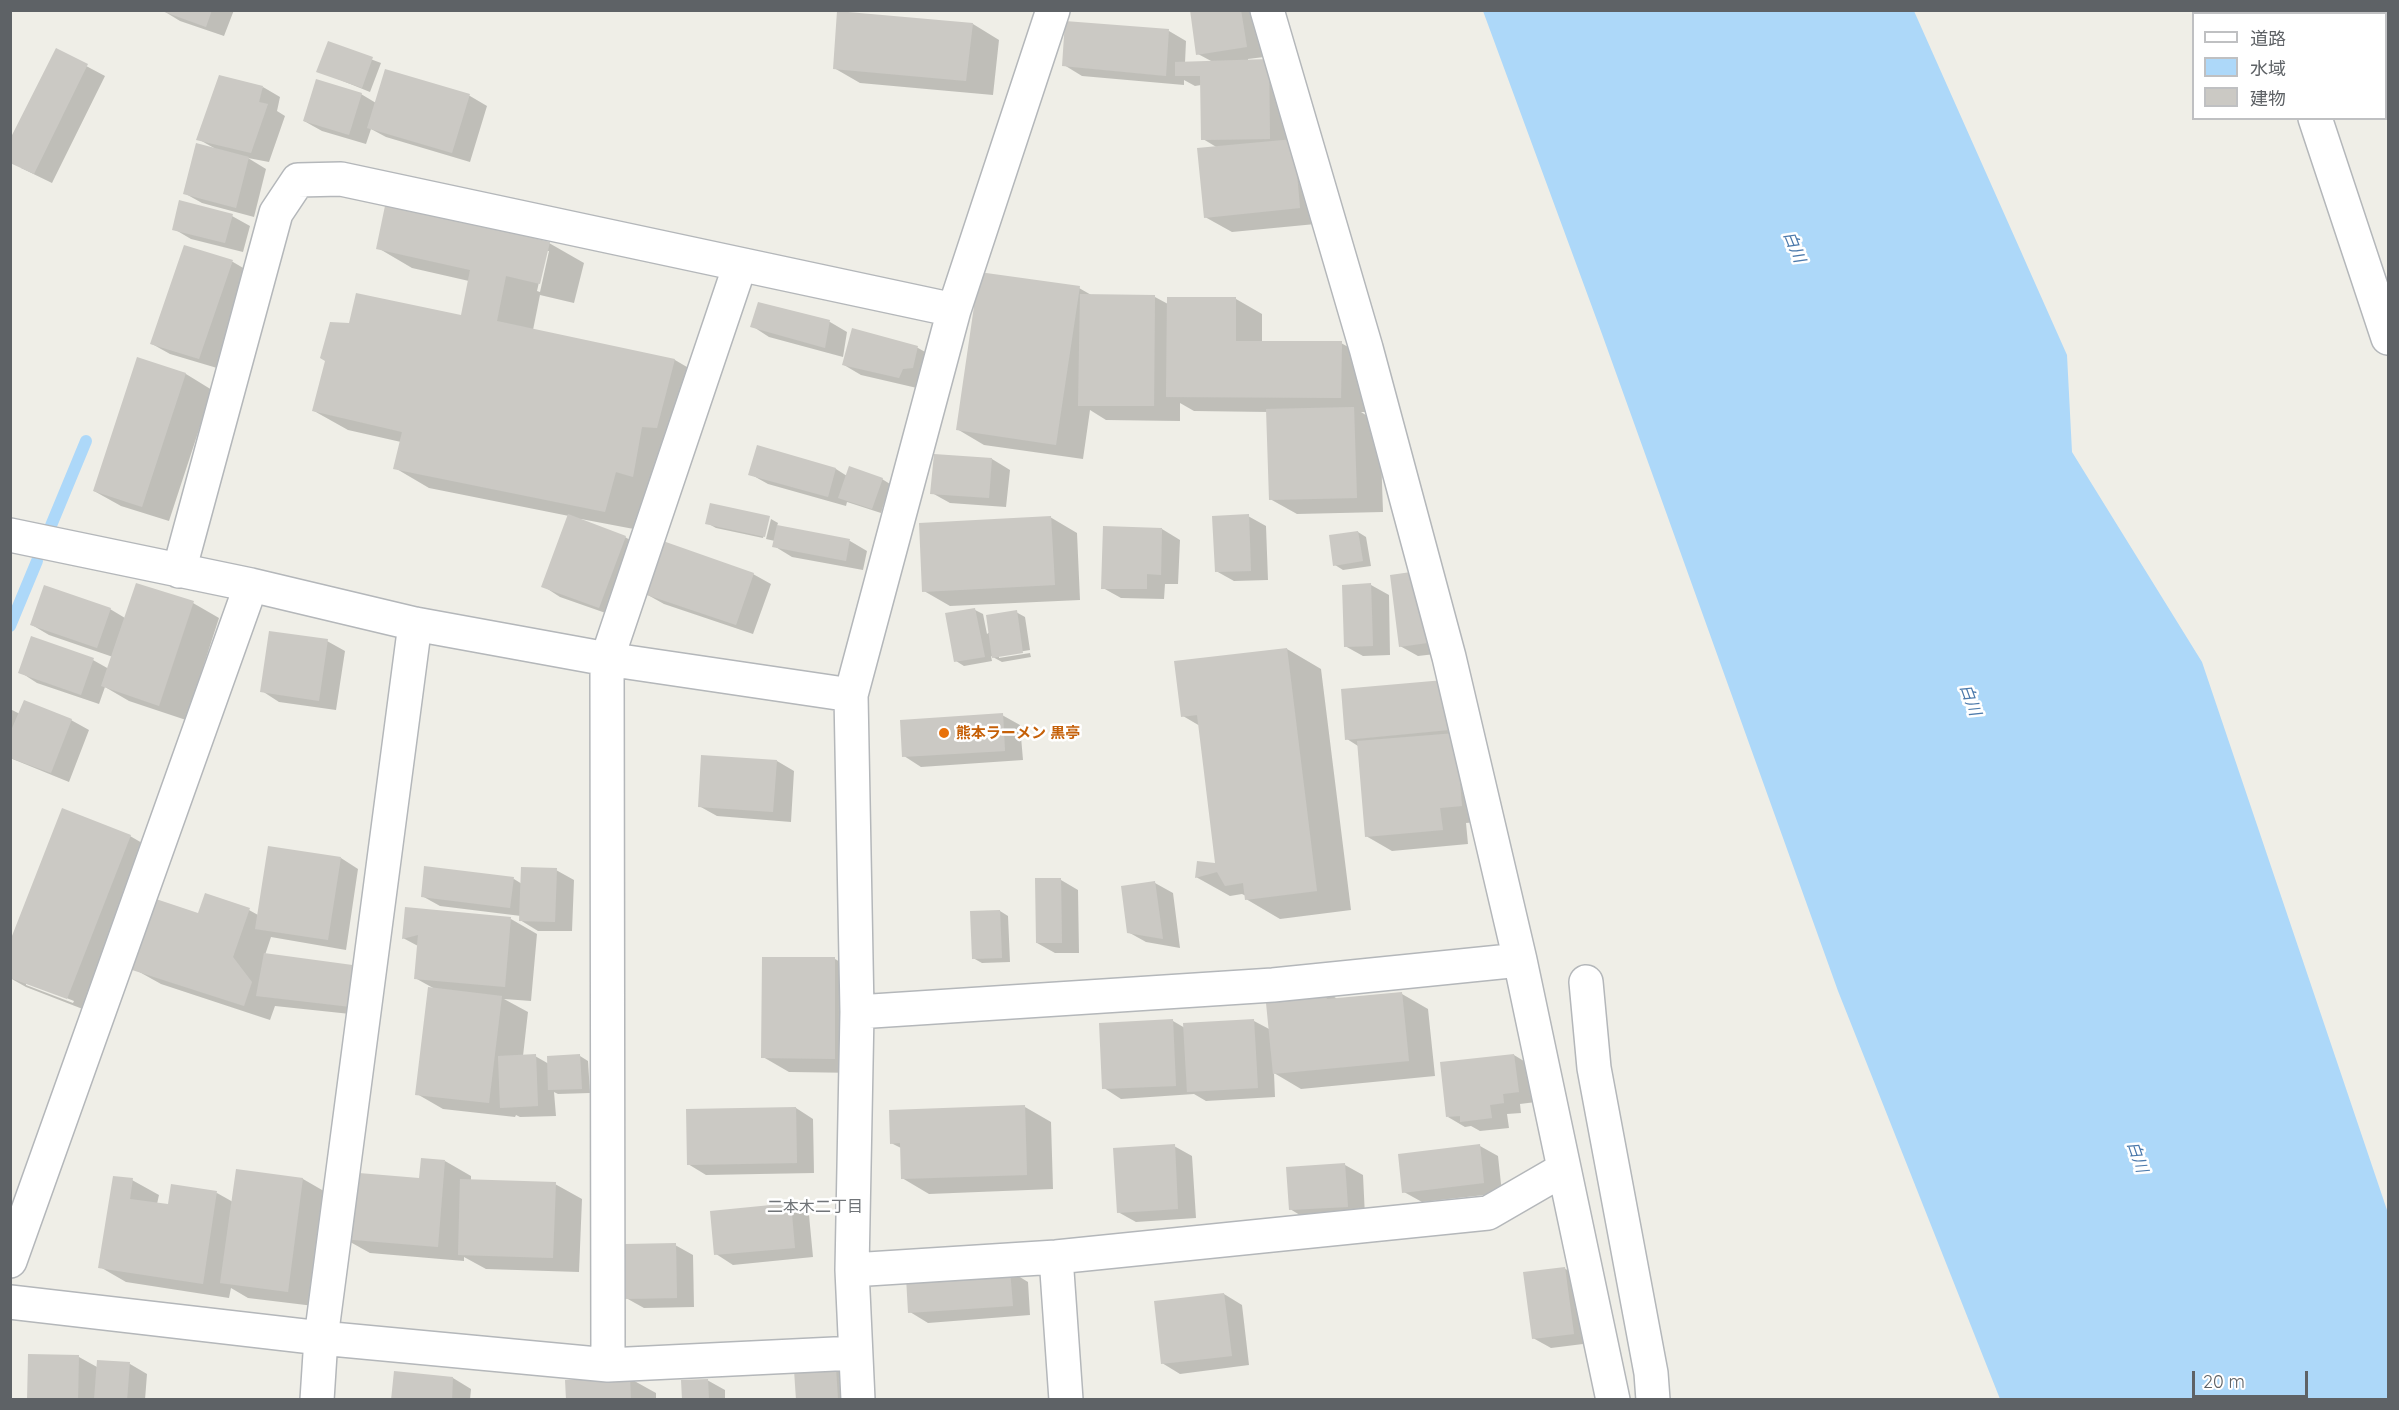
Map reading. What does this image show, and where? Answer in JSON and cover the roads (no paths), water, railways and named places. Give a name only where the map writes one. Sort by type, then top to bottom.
[{"type":"street","points":[[858,1400],[852,1270],[857,1012],[851,695],[954,310],[1053,10]]},
{"type":"street","points":[[1267,10],[1366,348],[1449,657],[1520,960],[1613,1400]]},
{"type":"street","points":[[2316,120],[2388,338]]},
{"type":"street","points":[[179,571],[276,213],[298,180],[341,179],[954,310]]},
{"type":"street","points":[[608,1365],[607,659],[740,265]]},
{"type":"street","points":[[10,535],[251,585],[415,624],[607,659],[851,695]]},
{"type":"street","points":[[10,1261],[251,585]]},
{"type":"street","points":[[316,1400],[321,1338],[415,624]]},
{"type":"street","points":[[857,1012],[1273,985],[1520,960]]},
{"type":"street","points":[[1586,982],[1594,1068],[1651,1373],[1653,1400]]},
{"type":"street","points":[[852,1270],[1056,1257],[1488,1213],[1564,1169]]},
{"type":"street","points":[[1056,1257],[1066,1400]]},
{"type":"street","points":[[10,1302],[321,1338],[608,1365],[855,1353]]},
{"type":"water","name":"白川","points":[[1483,11],[1914,11],[2067,355],[2072,452],[2202,662],[2388,1213],[2388,1399],[2000,1399],[1838,991],[1602,334]]},
{"type":"waterway","points":[[50,528],[86,441]]},
{"type":"waterway","points":[[10,626],[37,561]]},
{"type":"place","name":"熊本ラーメン 黒亭","points":[[944,733]]},
{"type":"district","name":"二本木二丁目","points":[[815,1207]]}]
